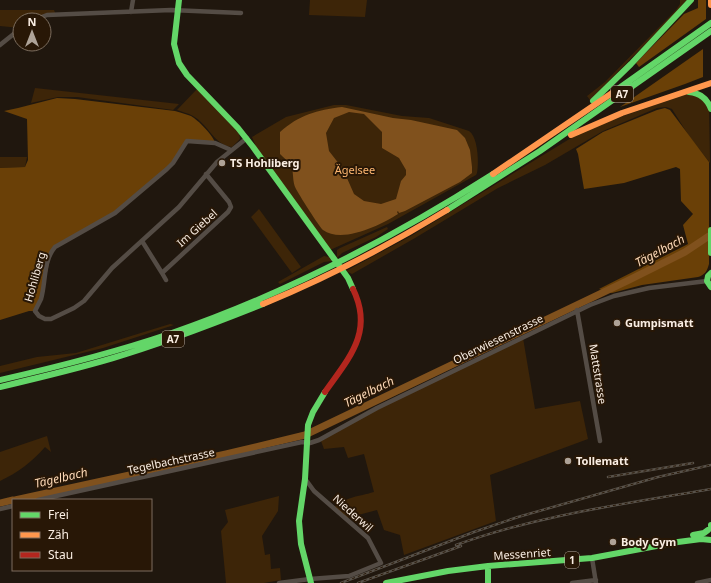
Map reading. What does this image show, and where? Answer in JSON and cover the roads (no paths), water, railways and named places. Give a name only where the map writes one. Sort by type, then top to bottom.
[{"type":"main road","points":[[179,0],[174,44],[179,63],[187,75],[247,138],[348,278],[359,300],[362,313],[360,334],[354,350],[315,408],[310,421],[306,480],[300,512],[299,530],[310,581]]},
{"type":"main road","name":"A7","points":[[559,130],[606,89],[691,0]]},
{"type":"main road","points":[[711,0],[711,5]]},
{"type":"main road","name":"A7","points":[[0,386],[85,366],[173,339],[257,307],[339,266],[432,212],[491,175],[559,130],[709,24]]},
{"type":"main road","name":"A7","points":[[0,380],[90,358],[173,332],[257,300],[387,245],[435,218],[538,152],[708,33]]},
{"type":"main road","name":"A7","points":[[538,152],[599,122],[711,83]]},
{"type":"main road","name":"A7","points":[[680,94],[691,92],[699,94],[706,98],[711,109]]},
{"type":"main road","points":[[711,231],[711,252]]},
{"type":"main road","points":[[711,273],[707,281],[711,287]]},
{"type":"main road","name":"Messenriet","points":[[710,527],[708,535],[711,540]]},
{"type":"main road","name":"Messenriet","points":[[389,583],[448,571],[488,566],[592,558],[676,541],[700,534],[710,527]]},
{"type":"main road","name":"Messenriet","points":[[676,541],[702,539],[711,540]]},
{"type":"main road","points":[[488,566],[488,583]]},
{"type":"street","points":[[131,12],[133,0]]},
{"type":"street","points":[[52,15],[177,11],[241,13]]},
{"type":"street","points":[[0,45],[12,36]]},
{"type":"street","name":"Hohliberg","points":[[231,150],[215,143],[187,141],[173,163],[167,169],[116,212],[55,246],[52,250],[45,271],[41,300],[35,311],[39,316],[45,319],[51,319],[74,308],[84,301],[112,268],[179,207],[217,162],[247,138]]},
{"type":"street","name":"Im Giebel","points":[[162,273],[231,207],[229,202],[206,174]]},
{"type":"street","points":[[142,240],[166,280]]},
{"type":"street","name":"Oberwiesenstrasse","points":[[308,437],[314,442],[319,440],[383,405],[578,310],[608,298],[633,291],[670,284],[707,281]]},
{"type":"street","name":"Mattstrasse","points":[[578,310],[600,441]]},
{"type":"street","name":"Tegelbachstrasse","points":[[43,499],[302,442],[308,437]]},
{"type":"street","name":"Niederwil","points":[[306,480],[314,490],[368,538],[381,563],[349,576],[310,581]]},
{"type":"street","points":[[0,509],[12,506]]},
{"type":"street","points":[[572,583],[596,581],[592,558]]},
{"type":"street","points":[[697,583],[711,580]]},
{"type":"street","points":[[279,583],[310,581]]},
{"type":"waterway","name":"Tägelbach","points":[[20,499],[226,454],[305,435],[627,281],[685,252],[709,236]]},
{"type":"waterway","name":"Tägelbach","points":[[0,503],[12,500]]},
{"type":"railway","points":[[608,477],[693,463]]},
{"type":"railway","points":[[341,583],[474,532],[518,517],[658,477],[711,465]]},
{"type":"railway","points":[[456,545],[550,518],[614,505],[711,489]]},
{"type":"railway","points":[[358,583],[461,546]]},
{"type":"place","name":"TS Hohliberg","points":[[222,163]]},
{"type":"place","name":"Gumpismatt","points":[[617,323]]},
{"type":"place","name":"Tollematt","points":[[568,461]]},
{"type":"place","name":"Body Gym","points":[[613,542]]},
{"type":"park label","name":"Ägelsee","points":[[355,170]]}]
